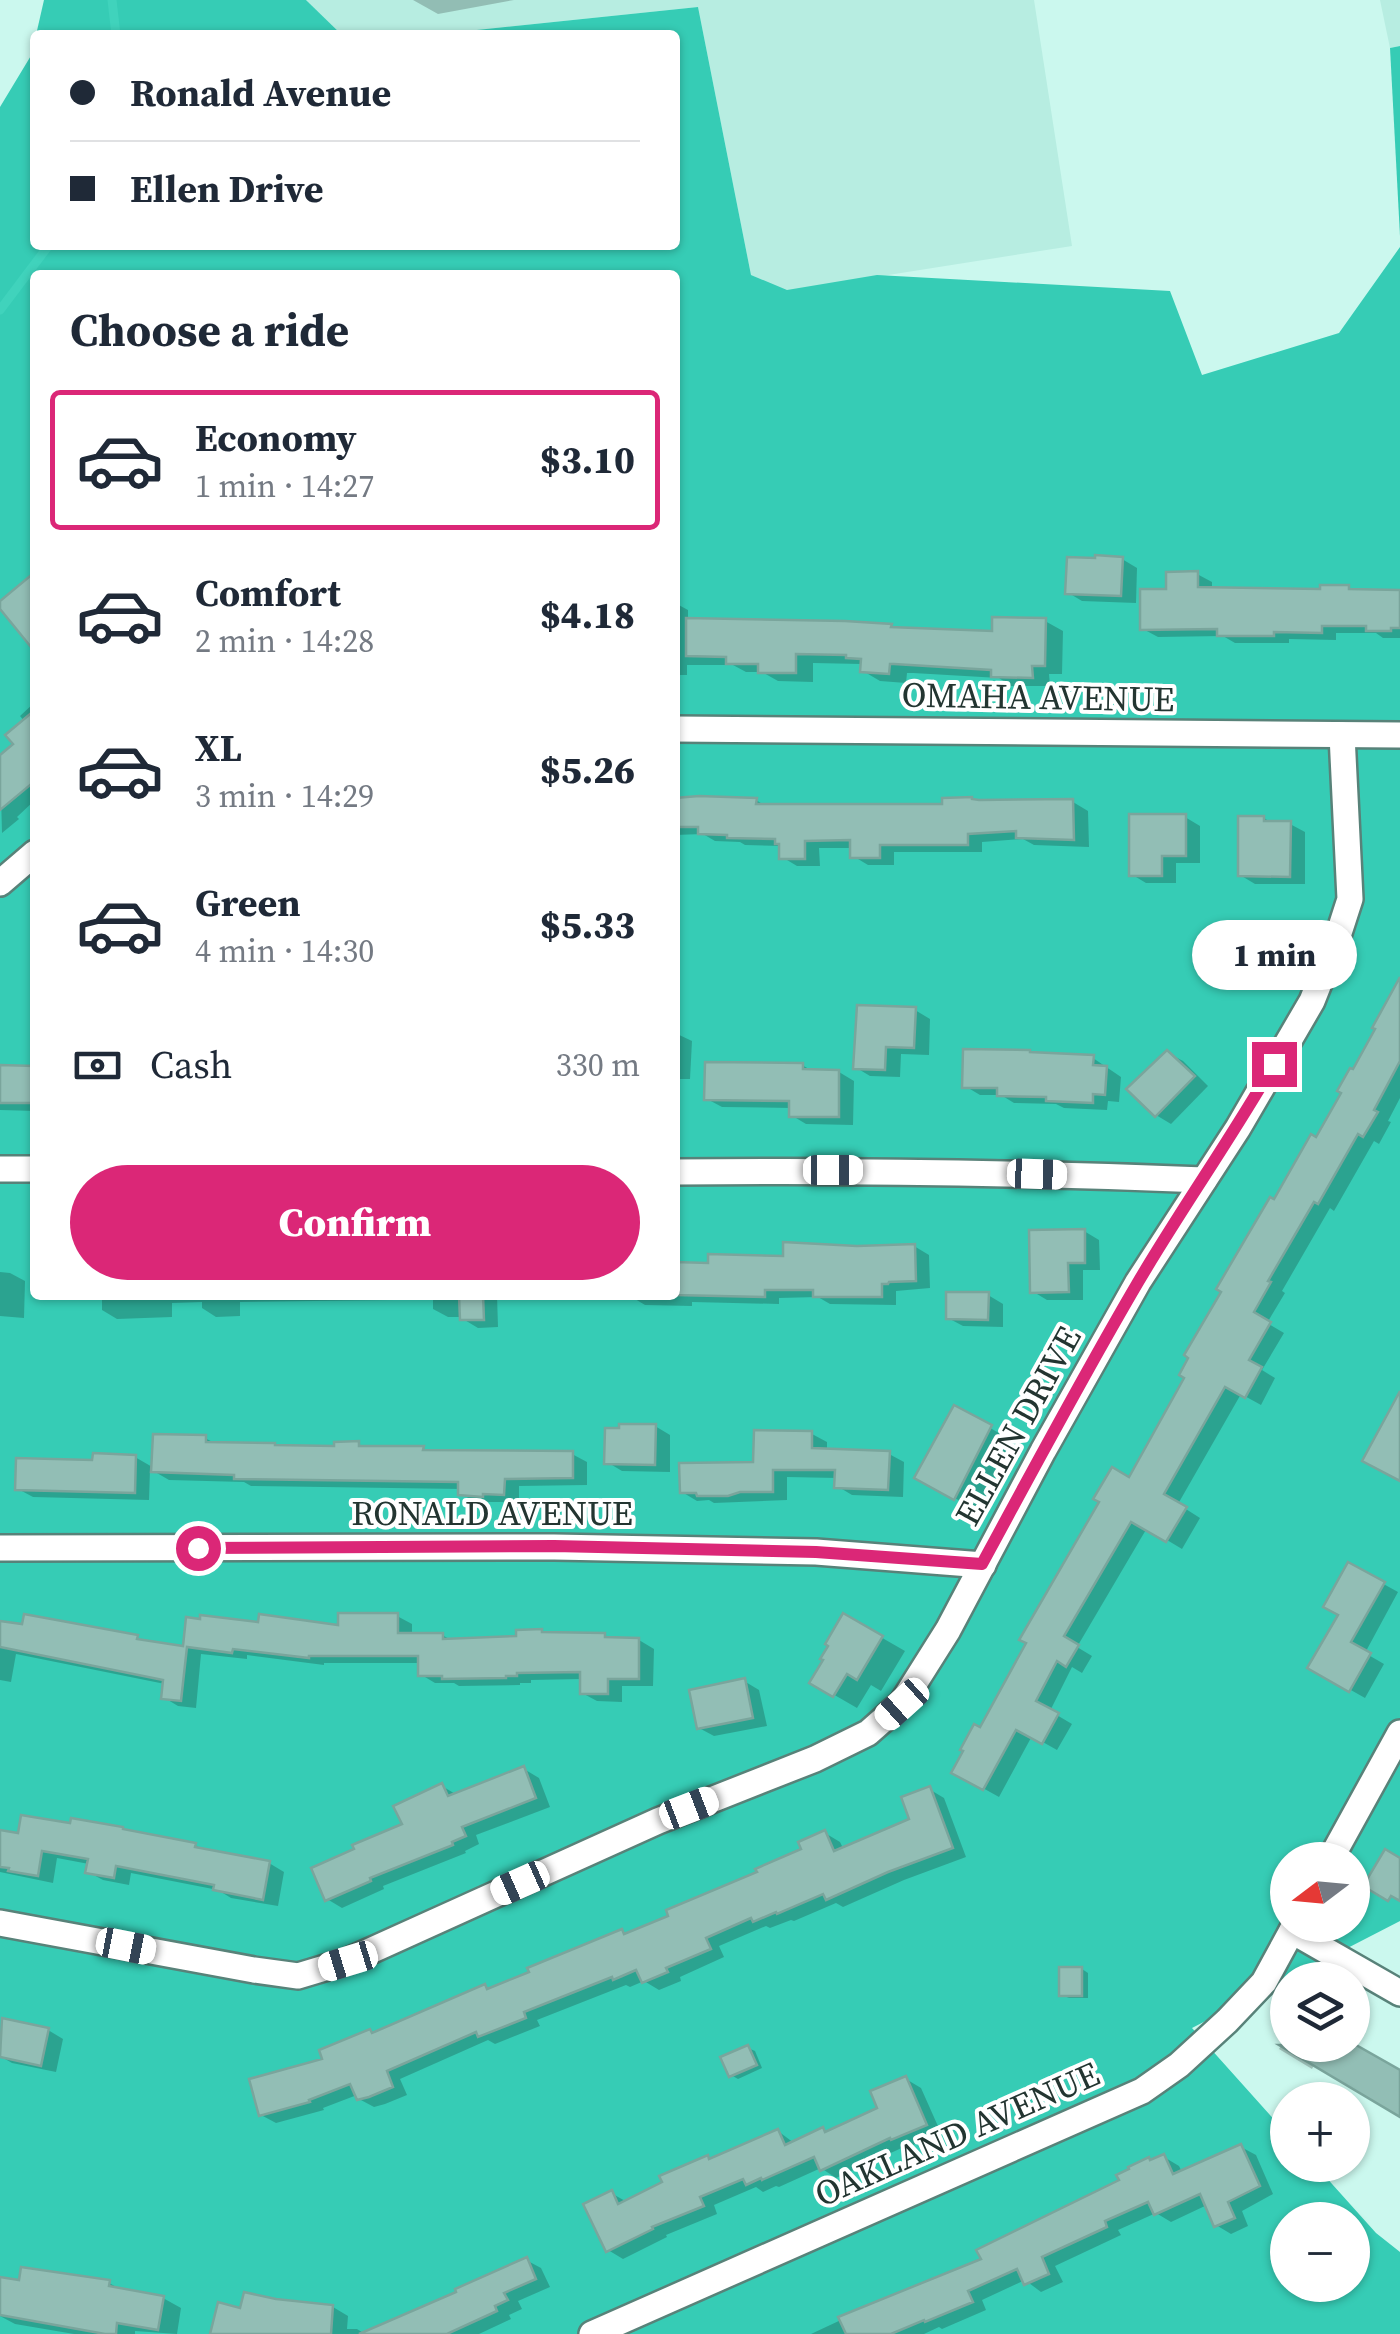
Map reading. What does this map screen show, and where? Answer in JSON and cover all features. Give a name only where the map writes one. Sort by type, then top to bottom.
[{"type":"street","name":"OMAHA AVENUE","points":[[680,729],[1400,735]]},
{"type":"street","name":"ELLEN DRIVE","points":[[0,1923],[298,1976],[348,1961],[658,1821],[815,1760],[868,1733],[902,1704],[948,1630],[1138,1282],[1238,1128],[1312,1000],[1350,899],[1342,735]]},
{"type":"street","points":[[0,883],[30,856]]},
{"type":"street","points":[[0,1170],[30,1168]]},
{"type":"street","points":[[680,1172],[1004,1172],[1204,1180]]},
{"type":"street","name":"RONALD AVENUE","points":[[0,1548],[554,1546],[816,1552],[982,1564]]},
{"type":"street","points":[[1340,1842],[1400,1733]]},
{"type":"street","name":"OAKLAND AVENUE","points":[[592,2334],[1142,2091],[1227,2021],[1264,1982],[1285,1942]]},
{"type":"street","points":[[1316,1942],[1400,1994]]},
{"type":"shaded area","points":[[306,0],[1034,0],[1072,246],[787,291],[751,275],[698,7],[477,30],[337,30]]},
{"type":"shaded area","points":[[1380,0],[1400,0],[1400,46],[1390,48]]},
{"type":"green space","points":[[44,0],[306,0],[337,30],[37,30]]},
{"type":"green space","points":[[698,7],[751,275],[787,290],[877,275],[1170,291],[1202,375],[1339,333],[1400,247],[1400,1921],[1370,1936],[1370,1842],[1270,1842],[1270,1942],[1359,1942],[1320,1962],[1270,1962],[1270,1988],[1192,2028],[1270,2115],[1270,2182],[1330,2182],[1348,2202],[1270,2202],[1270,2302],[1370,2302],[1370,2226],[1400,2252],[1400,2334],[0,2334],[0,107],[30,57],[30,250],[680,250],[680,30],[477,30]]},
{"type":"green space","points":[[1400,46],[1400,236],[1390,48]]},
{"type":"building","points":[[1067,557],[1123,557],[1121,596],[1065,594]]},
{"type":"building","points":[[1198,571],[1198,587],[1320,589],[1320,585],[1349,585],[1349,589],[1400,590],[1400,628],[1366,631],[1366,626],[1322,626],[1322,633],[1274,632],[1274,636],[1217,636],[1217,629],[1140,630],[1140,589],[1166,589],[1166,572]]},
{"type":"building","points":[[30,576],[30,646],[0,609],[0,601]]},
{"type":"building","points":[[992,617],[1046,618],[1045,666],[1032,666],[1033,678],[991,677],[991,670],[894,664],[890,664],[889,674],[860,672],[861,659],[796,654],[796,673],[758,673],[758,664],[726,664],[726,657],[686,656],[686,618],[845,621],[992,631]]},
{"type":"building","points":[[30,714],[30,785],[0,810],[0,755],[13,744],[5,735]]},
{"type":"building","points":[[972,797],[1073,799],[1074,840],[1016,838],[1016,831],[968,834],[968,845],[880,845],[880,858],[850,858],[850,840],[805,841],[805,859],[779,859],[775,839],[727,838],[698,834],[698,827],[680,827],[680,798],[757,798],[756,804],[942,804],[942,798]]},
{"type":"building","points":[[1129,814],[1186,814],[1186,856],[1162,856],[1162,876],[1129,876]]},
{"type":"building","points":[[1238,816],[1291,821],[1290,877],[1238,876]]},
{"type":"building","points":[[1400,977],[1400,1061],[1374,1110],[1378,1112],[1363,1137],[1358,1134],[1318,1204],[1314,1202],[1254,1312],[1271,1322],[1249,1360],[1262,1367],[1245,1398],[1225,1387],[1164,1494],[1187,1507],[1166,1542],[1131,1522],[1064,1636],[1079,1645],[1066,1667],[1057,1661],[1036,1701],[1059,1713],[1042,1744],[1016,1730],[983,1790],[951,1773],[974,1724],[980,1727],[1026,1643],[1019,1640],[1099,1502],[1093,1499],[1112,1467],[1129,1477],[1184,1378],[1179,1375],[1188,1358],[1184,1355],[1221,1292],[1216,1289],[1311,1134],[1316,1137]]},
{"type":"building","points":[[857,1005],[916,1007],[914,1048],[886,1047],[885,1070],[853,1069]]},
{"type":"building","points":[[963,1049],[1094,1055],[1093,1065],[1107,1066],[1105,1095],[1093,1094],[1093,1103],[1046,1101],[1046,1097],[997,1096],[997,1088],[962,1088]]},
{"type":"building","points":[[1167,1050],[1195,1076],[1155,1117],[1126,1089]]},
{"type":"building","points":[[705,1062],[803,1063],[803,1069],[839,1070],[839,1117],[789,1117],[789,1101],[704,1100]]},
{"type":"building","points":[[0,1065],[30,1066],[30,1103],[0,1103]]},
{"type":"building","points":[[1085,1229],[1085,1263],[1068,1263],[1069,1292],[1030,1293],[1029,1230]]},
{"type":"building","points":[[783,1242],[915,1244],[916,1281],[882,1284],[882,1297],[813,1297],[813,1290],[765,1290],[765,1297],[680,1295],[680,1262],[708,1263],[708,1254],[783,1256]]},
{"type":"building","points":[[946,1292],[989,1292],[988,1320],[946,1319]]},
{"type":"building","points":[[459,1300],[483,1300],[484,1320],[460,1320]]},
{"type":"building","points":[[1400,1391],[1400,1481],[1362,1461]]},
{"type":"building","points":[[954,1405],[992,1425],[954,1500],[914,1478]]},
{"type":"building","points":[[619,1424],[656,1424],[655,1465],[604,1464],[605,1428],[619,1428]]},
{"type":"building","points":[[754,1430],[812,1431],[812,1448],[890,1451],[888,1490],[834,1488],[835,1470],[773,1470],[773,1492],[728,1496],[680,1493],[679,1463],[753,1462]]},
{"type":"building","points":[[153,1434],[206,1435],[206,1442],[275,1445],[334,1446],[334,1442],[359,1441],[359,1446],[424,1446],[423,1450],[573,1451],[573,1478],[505,1479],[504,1495],[483,1497],[458,1495],[458,1482],[234,1479],[234,1475],[151,1472]]},
{"type":"building","points":[[93,1453],[136,1455],[135,1493],[15,1490],[16,1458],[92,1460]]},
{"type":"building","points":[[1348,1562],[1385,1582],[1351,1642],[1371,1653],[1349,1692],[1307,1668],[1338,1615],[1323,1607]]},
{"type":"building","points":[[338,1613],[398,1613],[398,1633],[443,1633],[443,1639],[516,1636],[516,1630],[542,1629],[639,1638],[639,1679],[608,1679],[608,1694],[580,1694],[580,1672],[442,1679],[418,1676],[418,1656],[309,1658],[187,1647],[181,1701],[161,1699],[163,1680],[0,1647],[0,1621],[22,1624],[24,1614],[183,1646],[186,1617],[258,1622],[259,1614],[338,1625]]},
{"type":"building","points":[[843,1613],[883,1636],[857,1680],[847,1674],[833,1697],[809,1683]]},
{"type":"building","points":[[745,1678],[753,1718],[697,1729],[689,1690]]},
{"type":"building","points":[[524,1766],[536,1798],[462,1827],[466,1836],[452,1842],[453,1845],[370,1878],[371,1881],[325,1901],[311,1868],[402,1824],[393,1806],[442,1783],[448,1796]]},
{"type":"building","points":[[930,1786],[953,1848],[826,1900],[823,1894],[753,1922],[751,1918],[706,1938],[711,1949],[642,1983],[636,1970],[613,1980],[612,1977],[524,2012],[526,2018],[478,2037],[476,2032],[387,2071],[393,2087],[369,2097],[357,2100],[350,2084],[310,2102],[259,2116],[249,2079],[322,2059],[319,2050],[370,2029],[372,2033],[485,1984],[487,1989],[622,1929],[624,1934],[668,1916],[666,1910],[757,1872],[755,1869],[801,1849],[798,1842],[825,1830],[834,1851],[909,1819],[901,1797]]},
{"type":"building","points":[[21,1815],[123,1827],[196,1843],[195,1847],[270,1861],[263,1900],[213,1890],[214,1885],[116,1866],[114,1878],[85,1873],[88,1859],[42,1851],[38,1876],[8,1871],[9,1868],[0,1867],[0,1830],[18,1833]]},
{"type":"building","points":[[1385,1849],[1400,1858],[1400,1901],[1391,1896],[1388,1901],[1370,1890],[1370,1874]]},
{"type":"building","points":[[1059,1967],[1082,1967],[1082,1996],[1059,1996]]},
{"type":"building","points":[[2,2018],[49,2028],[41,2066],[0,2057]]},
{"type":"building","points":[[748,2045],[757,2065],[729,2077],[720,2057]]},
{"type":"building","points":[[1370,2053],[1400,2070],[1400,2117],[1370,2099],[1370,2082],[1341,2082],[1308,2062],[1370,2062]]},
{"type":"building","points":[[906,2076],[927,2125],[820,2171],[814,2157],[746,2185],[743,2179],[700,2197],[704,2206],[652,2227],[606,2252],[583,2204],[612,2190],[618,2204],[662,2182],[659,2176],[778,2129],[785,2145],[823,2127],[825,2132],[877,2108],[870,2091]]},
{"type":"building","points":[[1241,2144],[1260,2186],[1228,2202],[1235,2218],[1214,2227],[1200,2194],[1154,2215],[1148,2202],[1105,2221],[1107,2227],[1042,2257],[1049,2274],[1024,2285],[1017,2269],[968,2291],[973,2302],[925,2322],[891,2334],[846,2334],[838,2317],[981,2259],[976,2250],[1119,2180],[1116,2175],[1149,2157],[1150,2160],[1164,2154],[1173,2174]]},
{"type":"building","points":[[527,2257],[536,2279],[504,2293],[508,2300],[495,2306],[497,2311],[447,2334],[359,2334],[456,2292],[455,2289]]},
{"type":"building","points":[[21,2267],[110,2280],[109,2286],[164,2296],[158,2330],[117,2323],[116,2334],[105,2334],[0,2315],[0,2277],[19,2280]]},
{"type":"building","points":[[244,2292],[333,2305],[331,2334],[210,2334],[218,2302],[240,2308]]},
{"type":"waterway","points":[[112,0],[115,30]]},
{"type":"waterway","points":[[30,270],[45,250]]},
{"type":"waterway","points":[[0,310],[30,270]]},
{"type":"route","points":[[198,1548],[554,1546],[816,1552],[982,1564],[1138,1282],[1238,1128],[1274,1064]]}]
